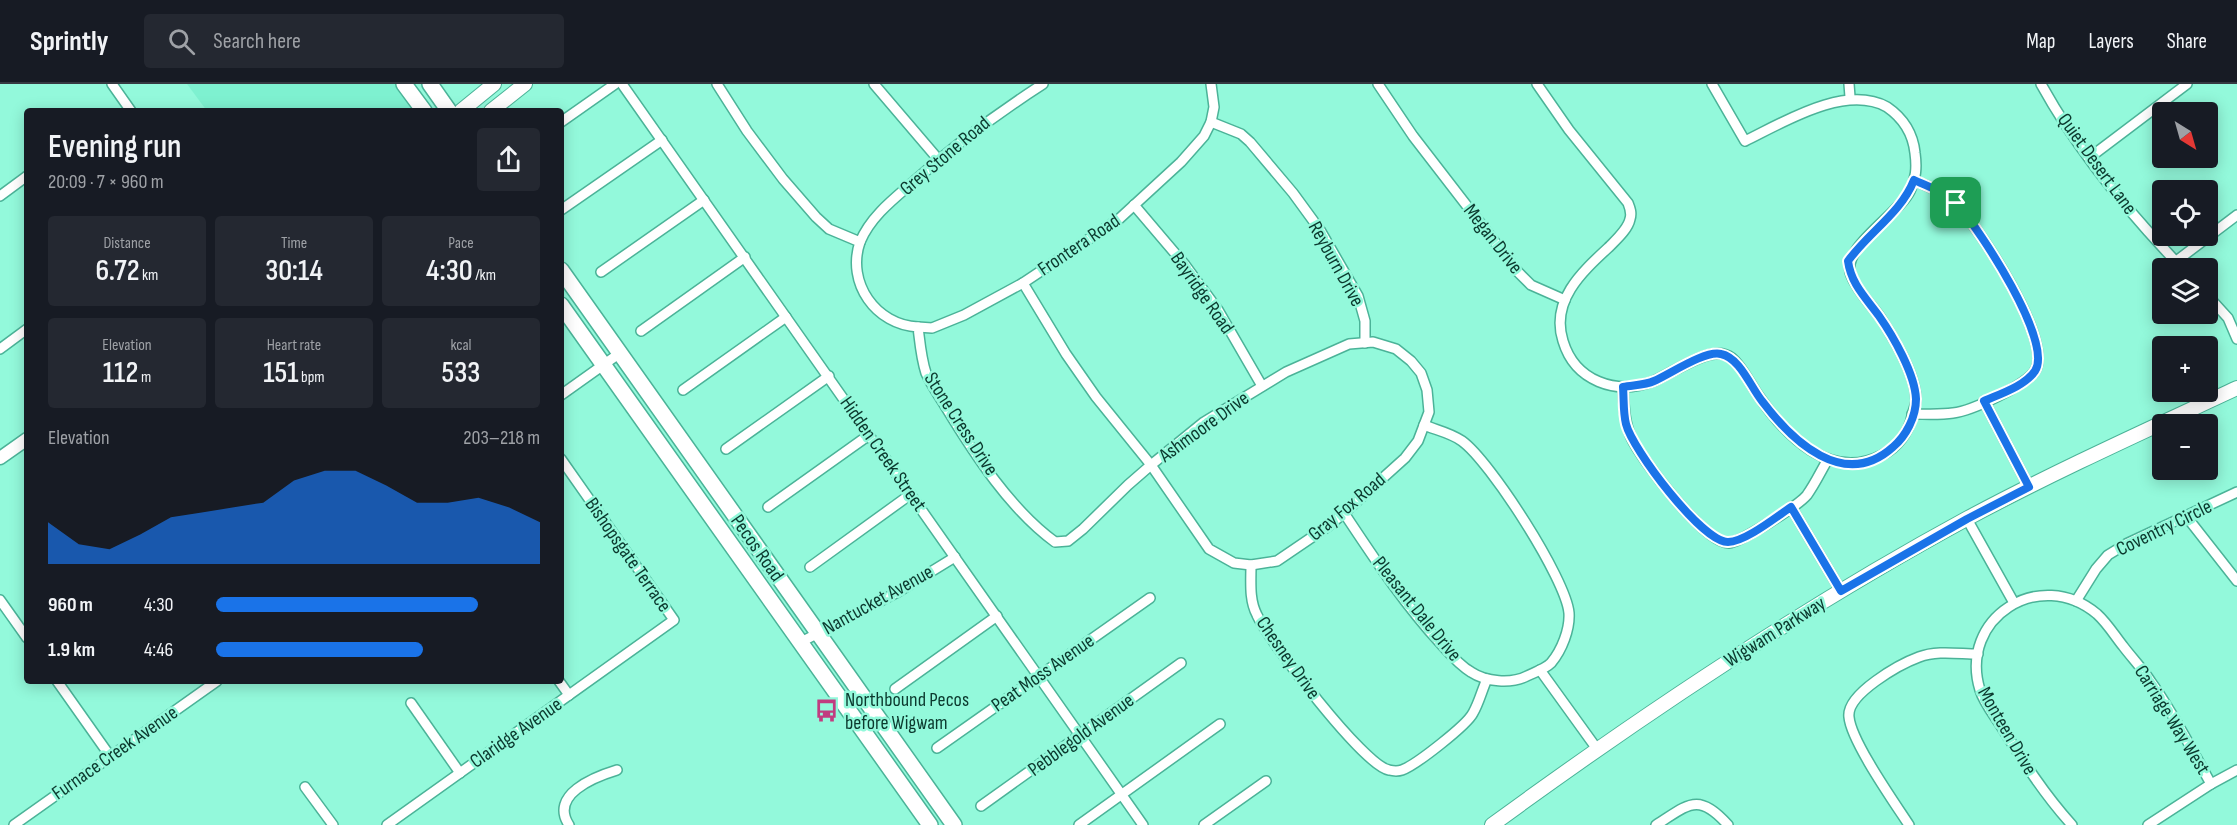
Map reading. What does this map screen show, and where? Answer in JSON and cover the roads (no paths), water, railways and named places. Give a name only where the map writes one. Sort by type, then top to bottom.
[{"type":"main road","points":[[404,84],[422,108]]},
{"type":"main road","points":[[430,84],[447,108]]},
{"type":"main road","points":[[464,108],[494,84]]},
{"type":"main road","points":[[495,108],[525,84]]},
{"type":"main road","name":"Pecos Road","points":[[564,274],[954,825]]},
{"type":"main road","name":"Pecos Road","points":[[564,309],[930,825]]},
{"type":"main road","name":"Wigwam Parkway","points":[[1492,825],[1597,749],[1725,662],[1841,591],[1967,519],[2029,487],[2237,388]]},
{"type":"street","points":[[112,84],[129,108]]},
{"type":"street","points":[[564,120],[615,84]]},
{"type":"street","name":"Hidden Creek Street","points":[[622,84],[1143,825]]},
{"type":"street","points":[[717,84],[783,179],[816,217],[829,229],[860,242],[856,253],[857,278],[868,301],[884,317],[905,326],[918,327]]},
{"type":"street","points":[[874,84],[938,159]]},
{"type":"street","name":"Grey Stone Road","points":[[860,242],[865,229],[887,205],[938,159],[990,118],[1043,84]]},
{"type":"street","points":[[1211,84],[1214,107],[1211,122]]},
{"type":"street","name":"Megan Drive","points":[[1378,84],[1413,136],[1518,272],[1532,285],[1565,300]]},
{"type":"street","points":[[1537,84],[1569,130],[1628,203],[1631,212],[1630,222],[1619,237],[1578,277],[1567,292],[1560,314],[1562,339],[1572,362],[1591,378],[1612,386],[1623,387],[1651,382],[1710,355],[1718,353],[1732,357],[1763,402],[1800,443],[1814,453],[1836,463],[1860,464],[1885,454],[1910,426],[1916,400],[1912,380],[1899,351],[1880,317],[1858,290],[1850,274],[1848,261],[1860,244],[1898,208],[1909,193],[1917,172],[1914,141],[1905,124],[1881,103],[1866,98],[1850,97],[1827,101],[1745,141],[1712,84]]},
{"type":"street","points":[[1849,84],[1850,97]]},
{"type":"street","name":"Quiet Desert Lane","points":[[2042,84],[2089,158],[2122,203],[2172,258]]},
{"type":"street","points":[[2089,158],[2187,84]]},
{"type":"street","name":"Frontera Road","points":[[918,327],[932,327],[964,315],[1023,283],[1119,219],[1181,162],[1204,136],[1211,122]]},
{"type":"street","name":"Reyburn Drive","points":[[1211,122],[1241,134],[1250,142],[1293,193],[1320,230],[1358,296],[1365,321],[1365,343]]},
{"type":"street","points":[[564,208],[662,140]]},
{"type":"street","points":[[0,196],[24,178]]},
{"type":"street","points":[[1912,414],[1951,414],[1965,411],[2019,385],[2035,372],[2039,359],[2037,344],[2013,286],[1983,238],[1956,203],[1914,180]]},
{"type":"street","points":[[601,272],[704,200]]},
{"type":"street","name":"Bayridge Road","points":[[1134,205],[1185,265],[1211,301],[1262,386]]},
{"type":"street","points":[[2186,258],[2237,215]]},
{"type":"street","points":[[640,332],[745,257]]},
{"type":"street","points":[[1023,283],[1090,389],[1151,465],[1209,549],[1234,563],[1251,565]]},
{"type":"street","points":[[2218,307],[2228,318],[2237,339]]},
{"type":"street","points":[[683,390],[786,317]]},
{"type":"street","name":"Stone Cress Drive","points":[[918,327],[922,360],[927,376],[960,430],[992,476],[1035,527],[1055,542],[1061,542]]},
{"type":"street","points":[[0,349],[24,331]]},
{"type":"street","points":[[1365,343],[1373,342],[1396,350],[1411,361],[1421,374],[1427,390],[1430,412],[1424,425],[1460,440],[1473,451],[1514,505],[1545,555],[1565,594],[1569,614],[1567,632],[1560,650],[1550,664],[1540,670],[1597,749]]},
{"type":"street","name":"Ashmoore Drive","points":[[1061,542],[1068,541],[1083,529],[1128,484],[1204,422],[1286,372],[1349,344],[1365,343]]},
{"type":"street","points":[[564,394],[620,353]]},
{"type":"street","points":[[726,449],[829,376]]},
{"type":"street","points":[[1623,387],[1625,423],[1654,474],[1704,531],[1719,542],[1730,543],[1747,536],[1806,496],[1828,459]]},
{"type":"street","points":[[1984,401],[2029,487]]},
{"type":"street","name":"Gray Fox Road","points":[[1251,565],[1277,561],[1327,527],[1405,458],[1418,441],[1424,425]]},
{"type":"street","points":[[768,507],[869,435]]},
{"type":"street","points":[[0,458],[24,440]]},
{"type":"street","name":"Bishopsgate Terrace","points":[[564,463],[674,620]]},
{"type":"street","name":"Coventry Circle","points":[[2076,601],[2096,568],[2108,555],[2126,544],[2237,492]]},
{"type":"street","points":[[810,567],[911,494]]},
{"type":"street","points":[[1791,507],[1841,591]]},
{"type":"street","name":"Pleasant Dale Drive","points":[[1344,513],[1390,581],[1426,627],[1472,674],[1505,681],[1521,679],[1540,670]]},
{"type":"street","points":[[2186,516],[2237,581]]},
{"type":"street","points":[[1967,519],[2014,603]]},
{"type":"street","name":"Nantucket Avenue","points":[[801,642],[898,592],[955,557]]},
{"type":"street","name":"Chesney Drive","points":[[1251,565],[1252,599],[1257,615],[1295,672],[1333,719],[1370,758],[1386,770],[1401,771],[1414,764],[1464,725],[1473,714],[1487,679]]},
{"type":"street","name":"Carriage Way West","points":[[2014,603],[2028,597],[2051,595],[2076,601],[2098,615],[2152,682],[2211,784]]},
{"type":"street","name":"Peat Moss Avenue","points":[[937,748],[1150,598]]},
{"type":"street","points":[[0,600],[24,634]]},
{"type":"street","name":"Monteen Drive","points":[[2014,603],[1999,614],[1982,636],[1977,676],[1980,693],[2030,773],[2072,825]]},
{"type":"street","points":[[895,689],[997,616]]},
{"type":"street","name":"Claridge Avenue","points":[[387,825],[674,620]]},
{"type":"street","points":[[1909,825],[1856,737],[1849,717],[1850,706],[1867,686],[1918,657],[1937,653],[1978,654]]},
{"type":"street","name":"Pebblegold Avenue","points":[[981,806],[1181,663]]},
{"type":"street","points":[[59,684],[110,756]]},
{"type":"street","name":"Furnace Creek Avenue","points":[[14,825],[213,684]]},
{"type":"street","points":[[561,684],[569,695]]},
{"type":"street","points":[[411,703],[460,773]]},
{"type":"street","points":[[1079,825],[1220,724]]},
{"type":"street","points":[[569,825],[563,814],[564,804],[571,793],[594,777],[617,770]]},
{"type":"street","points":[[2148,825],[2237,770]]},
{"type":"street","points":[[1204,825],[1266,781]]},
{"type":"street","points":[[305,787],[333,825]]},
{"type":"street","points":[[1656,825],[1690,804],[1701,803],[1719,814],[1728,825]]},
{"type":"place","name":"Northbound Pecos before Wigwam","points":[[827,711]]}]
